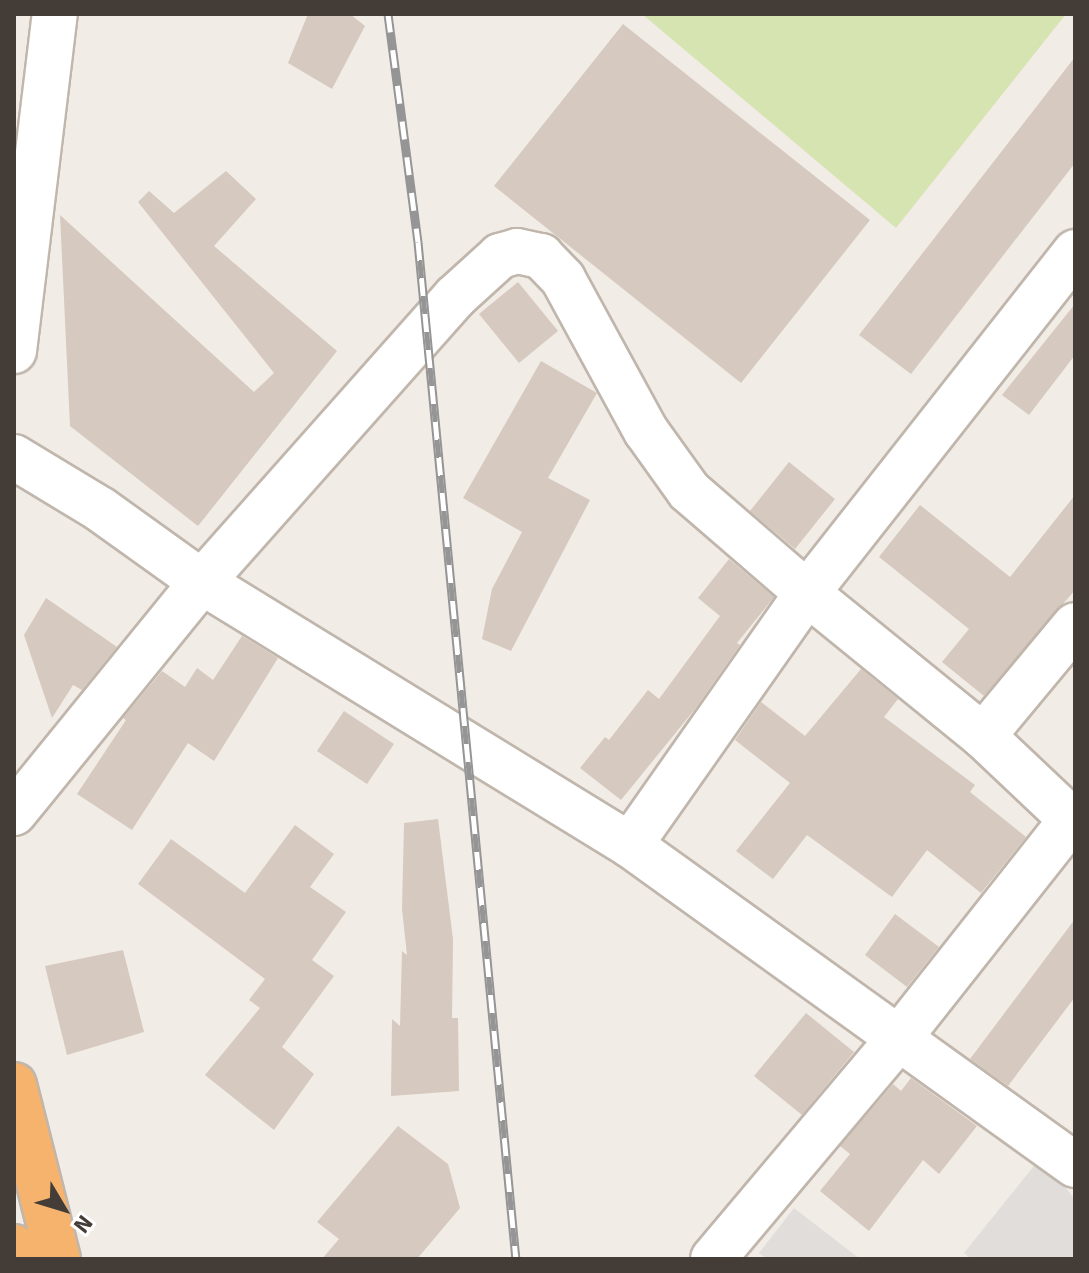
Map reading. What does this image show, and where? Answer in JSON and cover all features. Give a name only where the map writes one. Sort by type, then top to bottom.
[{"type":"highway","points":[[14,1085],[58,1259]]},
{"type":"highway","points":[[14,1247],[17,1259]]},
{"type":"street","points":[[14,351],[55,14]]},
{"type":"street","points":[[14,813],[202,582],[455,297],[500,256],[517,251],[541,256],[563,279],[646,431],[689,491],[807,593],[983,736],[1073,821],[899,1038],[713,1259]]},
{"type":"street","points":[[630,845],[807,593],[1075,252]]},
{"type":"street","points":[[14,457],[100,509],[202,582],[630,845],[899,1038],[1072,1154]]},
{"type":"street","points":[[983,736],[1075,625]]},
{"type":"green space","points":[[642,14],[1066,14],[896,228]]},
{"type":"shaded area","points":[[1042,1156],[1075,1200],[1075,1259],[972,1259],[964,1253]]},
{"type":"shaded area","points":[[794,1208],[860,1259],[767,1259],[759,1253]]},
{"type":"building","points":[[308,14],[350,14],[365,26],[332,89],[288,63]]},
{"type":"building","points":[[623,24],[870,220],[741,383],[494,186]]},
{"type":"building","points":[[1075,57],[1075,163],[911,374],[859,335]]},
{"type":"building","points":[[226,171],[256,199],[214,246],[337,351],[198,526],[70,426],[60,215],[254,392],[274,373],[138,202],[149,191],[174,213]]},
{"type":"building","points":[[518,282],[558,331],[519,363],[479,314]]},
{"type":"building","points":[[1075,304],[1075,355],[1029,415],[1002,395]]},
{"type":"building","points":[[541,361],[597,393],[548,478],[590,500],[511,651],[482,639],[492,589],[522,532],[463,498]]},
{"type":"building","points":[[789,462],[835,499],[795,549],[750,511]]},
{"type":"building","points":[[1075,495],[1075,590],[984,696],[942,662],[969,629],[879,557],[920,505],[1010,577]]},
{"type":"building","points":[[729,559],[774,597],[737,643],[740,645],[695,709],[621,800],[580,768],[605,737],[609,740],[648,690],[659,699],[720,616],[698,598]]},
{"type":"building","points":[[46,598],[117,647],[82,690],[73,685],[52,718],[24,635]]},
{"type":"building","points":[[242,636],[278,658],[214,761],[188,743],[132,830],[77,794],[126,720],[123,718],[162,671],[185,687],[197,668],[213,680]]},
{"type":"building","points":[[861,669],[898,699],[884,717],[975,785],[970,792],[1026,837],[981,893],[927,850],[892,897],[807,835],[773,879],[736,851],[790,783],[735,740],[761,702],[805,736]]},
{"type":"building","points":[[344,711],[394,744],[367,784],[317,751]]},
{"type":"building","points":[[438,819],[453,939],[452,1018],[458,1018],[459,1091],[391,1096],[392,1019],[400,1026],[402,951],[407,955],[402,909],[404,823]]},
{"type":"building","points":[[295,825],[334,854],[310,887],[346,912],[312,960],[334,976],[282,1047],[314,1074],[274,1130],[205,1075],[260,1008],[249,1000],[265,979],[138,884],[171,839],[245,893]]},
{"type":"building","points":[[895,914],[939,947],[907,987],[865,955]]},
{"type":"building","points":[[1075,919],[1075,997],[1008,1086],[970,1059]]},
{"type":"building","points":[[123,950],[144,1032],[67,1055],[45,966]]},
{"type":"building","points":[[806,1013],[854,1052],[802,1115],[754,1076]]},
{"type":"building","points":[[911,1078],[977,1126],[939,1174],[923,1160],[869,1231],[820,1191],[850,1154],[840,1146],[893,1084],[901,1091]]},
{"type":"building","points":[[398,1126],[448,1164],[460,1208],[417,1259],[322,1259],[339,1239],[317,1222]]},
{"type":"railway","points":[[388,14],[418,242],[516,1259]]}]
